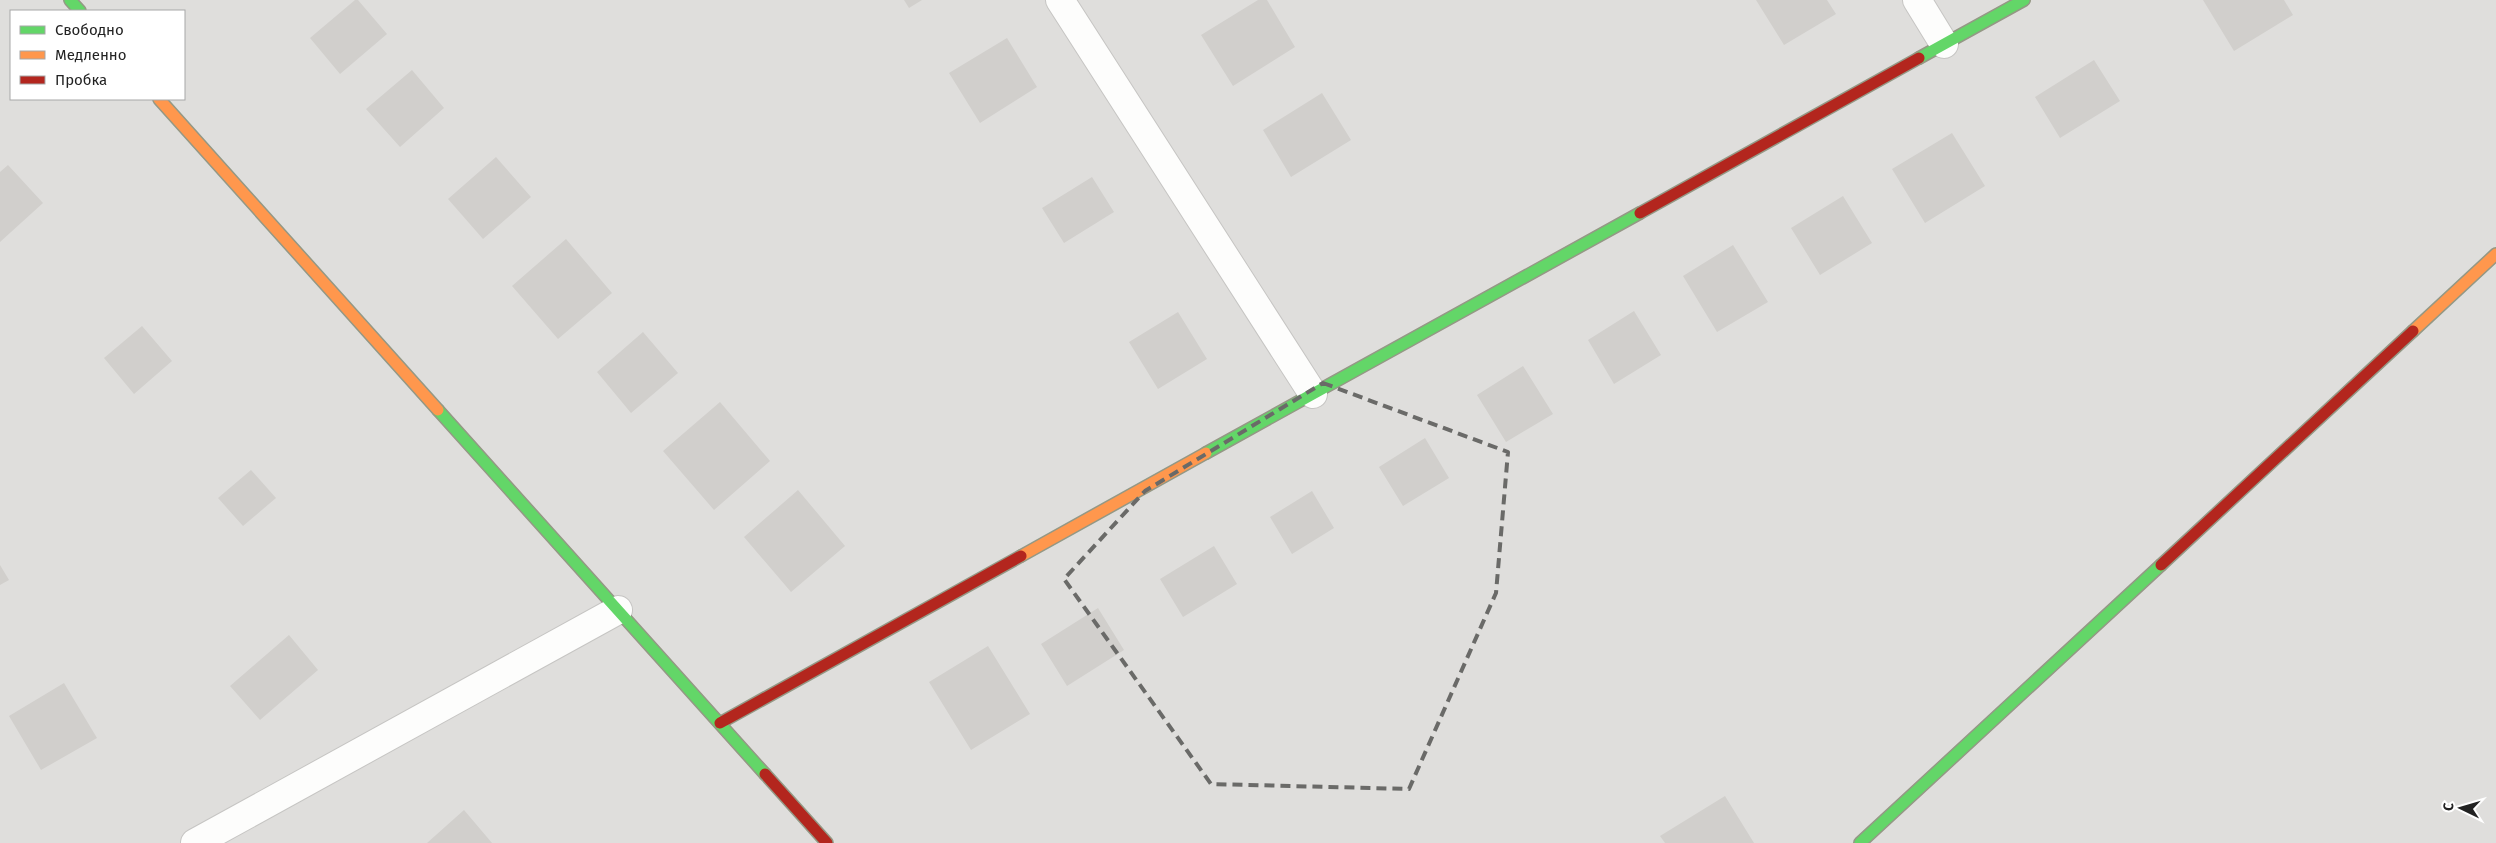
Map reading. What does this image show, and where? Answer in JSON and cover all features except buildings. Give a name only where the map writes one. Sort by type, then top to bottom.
[{"type":"street","points":[[70,0],[79,10]]},
{"type":"street","points":[[1060,0],[1313,394]]},
{"type":"street","points":[[1916,0],[1944,44]]},
{"type":"street","points":[[720,723],[2024,0]]},
{"type":"street","points":[[160,100],[827,843]]},
{"type":"street","points":[[1860,843],[2496,254]]},
{"type":"street","points":[[195,843],[618,610]]},
{"type":"highlighted area","points":[[1323,383],[1508,452],[1496,593],[1409,789],[1211,784],[1064,579],[1145,491]]},
{"type":"shaded area","points":[[0,0],[2496,0],[2496,843],[0,843]]},
{"type":"traffic: fast","points":[[70,0],[79,10]]},
{"type":"traffic: fast","points":[[1919,58],[2024,0]]},
{"type":"traffic: fast","points":[[1206,453],[1640,213]]},
{"type":"traffic: fast","points":[[438,410],[765,774]]},
{"type":"traffic: fast","points":[[1860,843],[2161,565]]},
{"type":"traffic: slow","points":[[160,100],[438,410]]},
{"type":"traffic: slow","points":[[2413,331],[2496,254]]},
{"type":"traffic: slow","points":[[1021,556],[1206,453]]},
{"type":"traffic: jam","points":[[1640,213],[1919,58]]},
{"type":"traffic: jam","points":[[2161,565],[2413,331]]},
{"type":"traffic: jam","points":[[720,723],[1021,556]]},
{"type":"traffic: jam","points":[[765,774],[827,843]]}]
